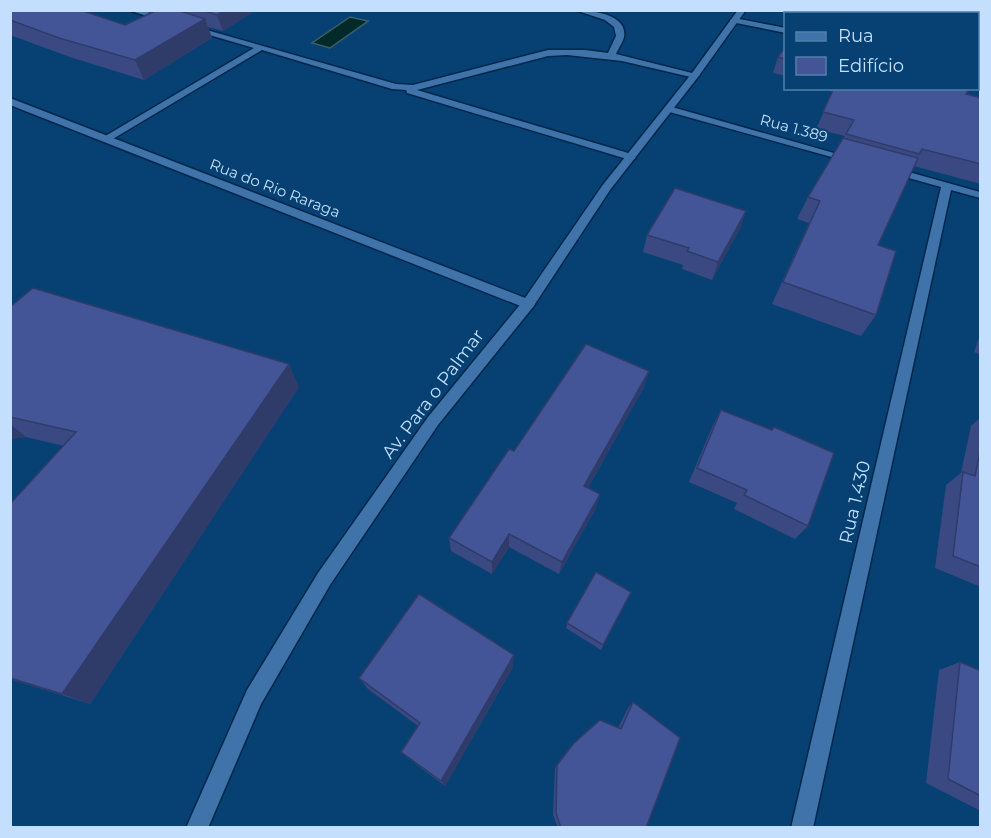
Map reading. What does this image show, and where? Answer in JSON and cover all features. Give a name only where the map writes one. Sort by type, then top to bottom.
[{"type":"street","points":[[132,10],[631,157]]},
{"type":"street","points":[[579,10],[608,18],[618,26],[620,36],[611,56]]},
{"type":"street","points":[[738,15],[784,30]]},
{"type":"street","name":"Av. Para o Palmar","points":[[197,828],[254,697],[324,579],[433,421],[528,304],[606,188],[695,75],[738,15]]},
{"type":"street","points":[[107,138],[260,48]]},
{"type":"street","points":[[395,87],[413,88],[432,85],[548,53],[567,51],[611,56],[695,75]]},
{"type":"street","name":"Rua do Rio Raraga","points":[[10,101],[528,304]]},
{"type":"street","name":"Rua 1.389","points":[[669,109],[858,161]]},
{"type":"street","points":[[880,167],[981,195]]},
{"type":"street","name":"Rua 1.430","points":[[802,828],[947,185]]},
{"type":"shaded area","points":[[350,17],[368,21],[330,48],[312,43]]},
{"type":"building","points":[[10,10],[80,10],[125,25],[157,10],[177,10],[205,19],[135,60],[59,38],[10,20]]},
{"type":"building","points":[[202,10],[225,10],[217,15]]},
{"type":"building","points":[[809,10],[981,10],[981,70],[979,73],[979,12],[808,12]]},
{"type":"building","points":[[784,49],[784,58],[778,57]]},
{"type":"building","points":[[833,90],[969,90],[966,94],[981,98],[981,164],[922,149],[919,154],[846,134],[854,120],[823,112]]},
{"type":"building","points":[[843,138],[918,158],[878,245],[896,251],[876,315],[783,282],[820,201],[808,197]]},
{"type":"building","points":[[675,188],[746,211],[718,262],[687,251],[689,248],[647,235]]},
{"type":"building","points":[[33,288],[289,364],[62,694],[10,678],[10,504],[76,432],[10,417],[10,307]]},
{"type":"building","points":[[586,344],[649,371],[584,486],[600,494],[562,562],[509,534],[492,562],[449,538],[509,449],[514,451]]},
{"type":"building","points":[[721,410],[772,430],[774,427],[834,453],[808,526],[744,495],[747,490],[697,468]]},
{"type":"building","points":[[981,447],[981,567],[953,556],[963,472],[975,476]]},
{"type":"building","points":[[596,572],[631,592],[603,645],[567,623]]},
{"type":"building","points":[[419,594],[514,655],[441,781],[401,752],[420,723],[359,678]]},
{"type":"building","points":[[960,662],[981,671],[981,796],[948,779]]},
{"type":"building","points":[[633,702],[680,738],[646,828],[561,828],[556,813],[557,765],[574,743],[600,720],[621,729]]}]
